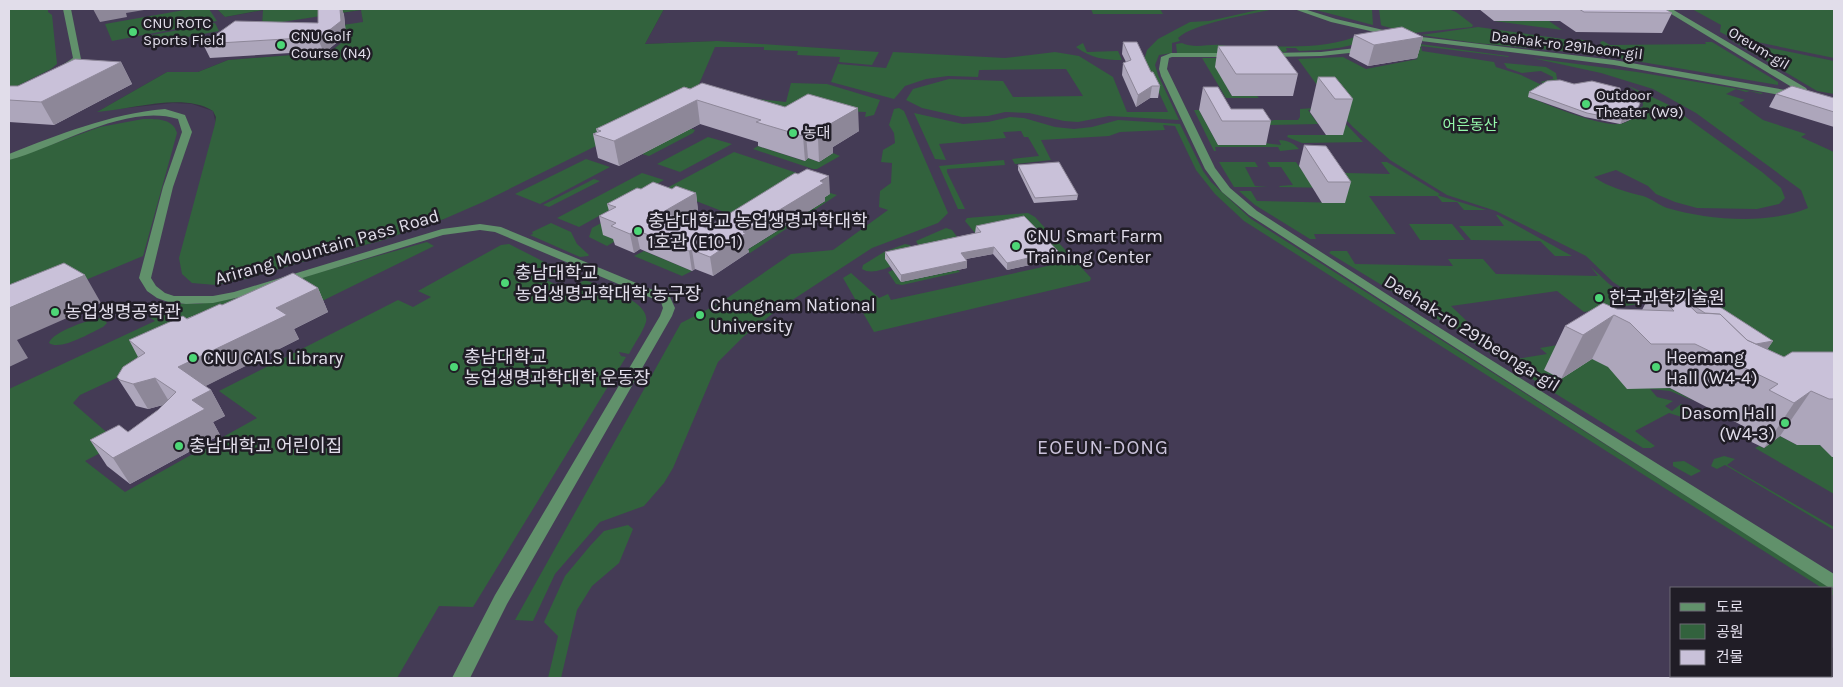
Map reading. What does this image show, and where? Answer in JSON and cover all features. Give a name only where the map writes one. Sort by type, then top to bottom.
[{"type":"street","points":[[54,73],[77,59],[67,9]]},
{"type":"street","name":"Daehak-ro 291beon-gil","points":[[1298,9],[1346,24],[1397,36],[1453,45],[1602,61],[1716,79],[1812,98]]},
{"type":"street","name":"Oreum-gil","points":[[1667,9],[1803,90],[1812,98]]},
{"type":"street","points":[[1387,42],[1397,36]]},
{"type":"street","points":[[1257,55],[1321,54],[1376,47]]},
{"type":"street","name":"Daehak-ro 291beonga-gil","points":[[1242,55],[1171,55],[1165,57],[1163,61],[1165,76],[1210,169],[1226,190],[1253,213],[1420,321],[1834,582]]},
{"type":"street","name":"Arirang Mountain Pass Road","points":[[9,157],[127,115],[162,112],[184,118],[187,124],[187,132],[168,187],[145,278],[155,292],[175,299],[209,300],[236,295],[458,228],[497,229],[666,300],[669,308],[666,316],[501,600],[461,678]]},
{"type":"shaded area","name":"Chungnam National University","points":[[9,9],[217,9],[225,17],[264,10],[262,24],[362,10],[363,23],[310,30],[255,33],[351,36],[330,52],[228,60],[198,72],[167,72],[99,111],[173,103],[192,104],[213,111],[249,278],[380,241],[444,219],[717,41],[645,44],[664,9],[1834,9],[1834,647],[1833,587],[1670,587],[1670,677],[1764,677],[9,678]]},
{"type":"green space","points":[[9,9],[48,9],[48,12],[52,15],[57,64],[51,69],[9,90]]},
{"type":"green space","name":"CNU ROTC Sports Field","points":[[190,9],[209,9],[217,21],[112,41],[105,24]]},
{"type":"green space","points":[[217,9],[664,9],[645,44],[717,41],[879,52],[872,65],[839,62],[840,57],[797,55],[798,51],[764,50],[764,47],[715,47],[693,98],[483,202],[444,219],[380,241],[249,278],[216,285],[192,283],[182,274],[179,258],[215,124],[216,117],[213,111],[201,106],[172,102],[97,112],[167,72],[198,72],[228,60],[330,52],[350,36],[252,33],[310,30],[363,22],[361,10],[262,25],[263,10],[225,17]]},
{"type":"green space","points":[[1091,9],[1160,9],[1163,14],[1093,14]]},
{"type":"green space","points":[[1262,9],[1274,9],[1196,28],[1178,38],[1180,41],[1172,43],[1172,53],[1159,55],[1155,65],[1158,75],[1179,120],[1109,116],[1078,122],[1064,121],[1029,113],[1005,112],[988,116],[962,117],[922,108],[906,100],[913,89],[949,79],[1003,81],[1013,97],[1083,96],[1066,69],[979,70],[978,77],[948,76],[926,79],[905,86],[894,99],[831,82],[838,64],[886,68],[893,52],[1005,58],[1055,52],[1079,56],[1113,77],[1127,112],[1168,112],[1144,60],[1147,50],[1158,39],[1190,22],[1209,21]]},
{"type":"green space","points":[[1372,9],[1373,25],[1316,10]]},
{"type":"green space","points":[[1379,9],[1448,9],[1456,12],[1473,25],[1472,27],[1413,33],[1381,25]]},
{"type":"green space","points":[[1692,9],[1834,9],[1834,58],[1728,36],[1720,32],[1721,25]]},
{"type":"green space","points":[[1494,21],[1549,21],[1562,30]]},
{"type":"green space","name":"CNU ROTC Sports Field","points":[[215,23],[219,31],[156,43],[152,35]]},
{"type":"green space","points":[[1478,27],[1577,41],[1577,39],[1589,41],[1593,54],[1476,43],[1421,35]]},
{"type":"green space","points":[[1364,33],[1378,36],[1349,46],[1330,49],[1299,51],[1296,48],[1286,48],[1287,51],[1285,52],[1249,51],[1252,46],[1323,45]]},
{"type":"green space","points":[[1731,40],[1834,61],[1834,94],[1817,91]]},
{"type":"green space","points":[[1603,41],[1610,45],[1706,44],[1705,42],[1712,42],[1778,82],[1778,85],[1612,57],[1605,55],[1600,42]]},
{"type":"green space","name":"어은동산","points":[[1405,42],[1508,56],[1421,46],[1422,51],[1494,62],[1496,67],[1521,75],[1544,86],[1528,97],[1599,122],[1621,124],[1634,118],[1637,110],[1643,106],[1642,95],[1627,85],[1669,105],[1762,172],[1781,188],[1785,198],[1779,204],[1757,209],[1697,208],[1656,194],[1648,186],[1616,170],[1594,177],[1599,181],[1624,191],[1646,197],[1667,208],[1719,218],[1757,219],[1775,217],[1808,208],[1801,190],[1696,113],[1653,89],[1601,73],[1532,58],[1637,72],[1763,93],[1746,92],[1736,89],[1726,94],[1745,100],[1739,103],[1763,120],[1806,134],[1801,137],[1834,152],[1834,372],[1781,359],[1646,304],[1613,282],[1586,256],[1496,211],[1447,195],[1390,160],[1353,127],[1330,103],[1298,59],[1343,57],[1366,69],[1418,59],[1393,47]]},
{"type":"green space","points":[[1083,43],[1087,52],[1118,51],[1122,60],[1103,59],[1087,54],[1076,47]]},
{"type":"green space","points":[[1182,43],[1193,46],[1227,46],[1231,53],[1177,53],[1176,44]]},
{"type":"green space","points":[[1202,58],[1227,58],[1228,90],[1232,96],[1257,96],[1259,98],[1226,98]]},
{"type":"green space","points":[[1504,63],[1546,67],[1556,73],[1558,84],[1548,85],[1540,82],[1553,79],[1553,77],[1541,71],[1522,73],[1507,68]]},
{"type":"green space","points":[[791,83],[827,84],[880,100],[874,115],[865,117],[866,112],[781,109],[747,98],[786,102]]},
{"type":"green space","points":[[1326,103],[1363,142],[1302,143],[1287,137],[1288,135],[1342,135],[1315,109],[1308,110],[1318,124],[1268,125],[1264,123],[1274,120],[1298,120],[1300,109],[1314,108]]},
{"type":"green space","points":[[899,108],[904,111],[948,213],[938,223],[872,248],[777,310],[743,337],[718,362],[673,468],[664,483],[644,506],[600,522],[555,574],[533,621],[515,620],[681,323],[720,303],[791,254],[833,250],[888,210],[879,207],[880,191],[891,183],[892,163],[881,162],[883,150],[895,143],[894,133],[889,125],[894,109]]},
{"type":"green space","points":[[1194,110],[1199,110],[1218,145],[1258,145],[1265,143],[1281,145],[1279,140],[1290,142],[1299,149],[1280,151],[1278,147],[1215,147],[1216,151],[1214,151]]},
{"type":"green space","points":[[914,113],[963,124],[988,122],[1010,117],[1024,118],[1055,127],[1074,129],[1092,127],[1118,120],[1180,124],[1203,171],[1211,182],[1251,219],[1829,587],[1820,587],[1244,221],[1215,194],[1196,170],[1175,126],[1163,125],[1165,130],[1120,132],[1109,136],[1041,140],[1051,160],[1015,164],[1012,159],[1039,156],[1028,137],[1024,137],[1021,131],[1003,132],[1006,138],[939,144],[946,160],[935,159]]},
{"type":"green space","points":[[143,119],[158,119],[168,122],[172,124],[177,133],[143,256],[9,312],[9,160],[100,127]]},
{"type":"green space","points":[[690,128],[695,130],[693,133],[649,156],[642,154]]},
{"type":"green space","points":[[708,137],[732,144],[680,172],[657,164]]},
{"type":"green space","points":[[758,146],[804,161],[808,158],[819,162],[833,153],[840,156],[817,169],[813,169],[753,149]]},
{"type":"green space","points":[[734,152],[800,174],[732,215],[665,189]]},
{"type":"green space","points":[[586,159],[610,167],[540,204],[515,194]]},
{"type":"green space","points":[[1004,160],[1005,165],[947,169],[965,209],[958,209],[939,166]]},
{"type":"green space","points":[[1219,162],[1255,162],[1258,167],[1245,167],[1255,186],[1268,187],[1234,187]]},
{"type":"green space","points":[[1267,162],[1296,162],[1303,172],[1390,174],[1381,162],[1387,162],[1440,194],[1438,195],[1440,196],[1486,210],[1464,210],[1457,202],[1442,202],[1437,196],[1369,196],[1396,234],[1314,234],[1316,239],[1310,239],[1255,205],[1239,191],[1251,191],[1257,201],[1345,203],[1335,188],[1280,187],[1293,185],[1281,167],[1270,167]]},
{"type":"green space","points":[[642,173],[664,180],[579,227],[557,218]]},
{"type":"green space","points":[[594,179],[600,181],[549,207],[543,205]]},
{"type":"green space","points":[[823,191],[837,195],[750,253],[745,251],[825,201]]},
{"type":"green space","points":[[636,204],[604,235],[617,240],[607,246],[589,237],[592,228]]},
{"type":"green space","points":[[1028,213],[1035,217],[1091,278],[1090,281],[874,332],[843,278],[851,273],[879,298],[888,294],[891,300],[1066,262],[1040,230],[975,233],[965,221],[967,218]]},
{"type":"green space","points":[[1496,215],[1572,256],[1555,256],[1540,241],[1471,240],[1459,226],[1504,226]]},
{"type":"green space","points":[[551,223],[571,232],[577,244],[589,255],[580,257],[530,235],[533,234],[532,232]]},
{"type":"green space","points":[[1409,224],[1452,224],[1465,240],[1420,240]]},
{"type":"green space","points":[[946,228],[952,230],[972,257],[922,252],[916,241]]},
{"type":"green space","points":[[427,242],[434,246],[316,304],[196,341],[80,395],[73,403],[119,443],[85,461],[125,492],[257,418],[219,391],[398,300],[413,307],[431,297],[418,291],[501,245],[509,244],[562,271],[552,279],[546,280],[569,290],[585,280],[623,295],[641,307],[645,314],[646,322],[643,330],[629,354],[619,352],[621,356],[626,357],[473,607],[439,606],[397,678],[9,678],[9,389],[155,321],[149,317],[177,304],[198,304],[245,297],[317,273]]},
{"type":"green space","points":[[905,244],[910,245],[916,253],[882,270],[868,271],[862,269],[863,265],[884,252]]},
{"type":"green space","points":[[644,251],[692,271],[682,276],[634,256]]},
{"type":"green space","points":[[1331,251],[1347,251],[1355,264],[1453,266],[1448,259],[1483,259],[1496,274],[1598,276],[1590,266],[1609,284],[1639,304],[1584,312],[1557,291],[1451,306],[1474,328],[1454,329],[1329,253]]},
{"type":"green space","points":[[893,270],[901,282],[958,270],[960,272],[902,285],[896,284],[888,272]]},
{"type":"green space","points":[[103,318],[107,323],[103,327],[83,337],[61,345],[49,343],[57,334],[65,330],[82,323]]},
{"type":"green space","points":[[1484,336],[1494,345],[1489,346],[1498,354],[1502,353],[1510,360],[1547,354],[1540,348],[1581,341],[1592,359],[1670,388],[1694,401],[1670,391],[1650,389],[1657,397],[1673,401],[1665,406],[1672,411],[1681,404],[1698,413],[1688,419],[1669,413],[1635,431],[1655,446],[1643,448],[1471,341],[1473,338]]},
{"type":"green space","points":[[1780,436],[1797,445],[1820,445],[1834,457],[1834,494],[1755,448],[1759,446],[1764,448]]},
{"type":"green space","points":[[1724,456],[1735,459],[1727,465],[1834,527],[1834,530],[1725,465],[1717,469],[1711,466],[1714,459]]},
{"type":"green space","points":[[1684,461],[1701,471],[1691,476],[1673,466],[1673,462]]},
{"type":"green space","points":[[628,525],[633,529],[619,563],[592,586],[577,610],[561,678],[548,678],[558,636],[544,622],[565,576],[604,531]]},
{"type":"building","points":[[318,9],[340,9],[341,21],[318,39],[318,37],[203,44],[235,21],[318,23]]},
{"type":"building","points":[[1579,9],[1665,9],[1672,13],[1584,12]]},
{"type":"building","points":[[1402,27],[1423,37],[1374,45],[1354,35]]},
{"type":"building","points":[[1123,42],[1137,42],[1160,86],[1152,86],[1138,95],[1123,63],[1131,60]]},
{"type":"building","points":[[1218,46],[1277,46],[1298,74],[1236,74]]},
{"type":"building","points":[[75,59],[121,62],[41,102],[9,100],[9,86],[18,86]]},
{"type":"building","points":[[1318,77],[1335,77],[1353,99],[1335,99]]},
{"type":"building","name":"Outdoor Theater (W9)","points":[[1560,80],[1574,84],[1592,81],[1620,88],[1621,97],[1640,103],[1636,114],[1622,120],[1587,113],[1529,92],[1547,81]]},
{"type":"building","points":[[702,83],[785,107],[808,94],[858,108],[825,127],[832,129],[818,138],[806,134],[803,136],[756,122],[761,120],[697,100],[614,141],[593,134],[601,131],[596,129],[684,87],[690,89]]},
{"type":"building","points":[[1792,86],[1834,98],[1834,112],[1776,94]]},
{"type":"building","points":[[1203,87],[1218,87],[1231,109],[1263,109],[1271,121],[1222,121]]},
{"type":"building","points":[[1304,145],[1326,146],[1351,182],[1328,182]]},
{"type":"building","points":[[1059,162],[1078,195],[1035,198],[1018,165]]},
{"type":"building","points":[[807,169],[829,176],[820,181],[824,183],[743,232],[746,233],[710,257],[692,250],[689,251],[636,230],[630,234],[611,226],[616,223],[599,216],[616,207],[607,204],[653,182],[672,189],[676,186],[696,193],[663,212],[706,228],[795,173],[798,174]]},
{"type":"building","points":[[1024,216],[1058,251],[1007,263],[994,247],[961,253],[967,261],[901,275],[885,252],[981,232],[976,226]]},
{"type":"building","points":[[64,263],[85,275],[9,308],[9,285]]},
{"type":"building","points":[[293,273],[318,288],[276,308],[287,315],[178,367],[211,390],[192,400],[205,409],[113,458],[90,440],[119,425],[128,432],[158,410],[176,392],[155,378],[133,384],[120,380],[117,377],[123,367],[145,353],[129,340],[183,316],[187,319],[220,304],[222,305]]},
{"type":"building","points":[[1653,289],[1672,289],[1697,313],[1720,314],[1747,340],[1784,357],[1792,352],[1834,352],[1834,399],[1829,399],[1811,391],[1794,403],[1769,390],[1778,384],[1695,344],[1651,344],[1630,323],[1614,315],[1583,335],[1565,326],[1603,303],[1617,309],[1674,311]]},
{"type":"building","points":[[1692,289],[1773,341],[1756,344],[1747,340],[1720,314],[1705,313],[1675,292]]},
{"type":"place","name":"CNU ROTC Sports Field","points":[[133,32]]},
{"type":"place","name":"CNU Golf Course (N4)","points":[[281,45]]},
{"type":"place","name":"Outdoor Theater (W9)","points":[[1586,104]]},
{"type":"place","name":"농대","points":[[793,133]]},
{"type":"place","name":"충남대학교 농업생명과학대학 1호관 (E10-1)","points":[[638,231]]},
{"type":"place","name":"CNU Smart Farm Training Center","points":[[1016,246]]},
{"type":"place","name":"충남대학교 농업생명과학대학 농구장","points":[[505,283]]},
{"type":"place","name":"한국과학기술원","points":[[1599,298]]},
{"type":"place","name":"농업생명공학관","points":[[55,312]]},
{"type":"place","name":"Chungnam National University","points":[[700,315]]},
{"type":"place","name":"CNU CALS Library","points":[[193,358]]},
{"type":"place","name":"충남대학교 농업생명과학대학 운동장","points":[[454,367]]},
{"type":"place","name":"Heemang Hall (W4-4)","points":[[1656,367]]},
{"type":"place","name":"Dasom Hall (W4-3)","points":[[1785,423]]},
{"type":"place","name":"충남대학교 어린이집","points":[[179,446]]},
{"type":"district","name":"EOEUN-DONG","points":[[1103,447]]}]
